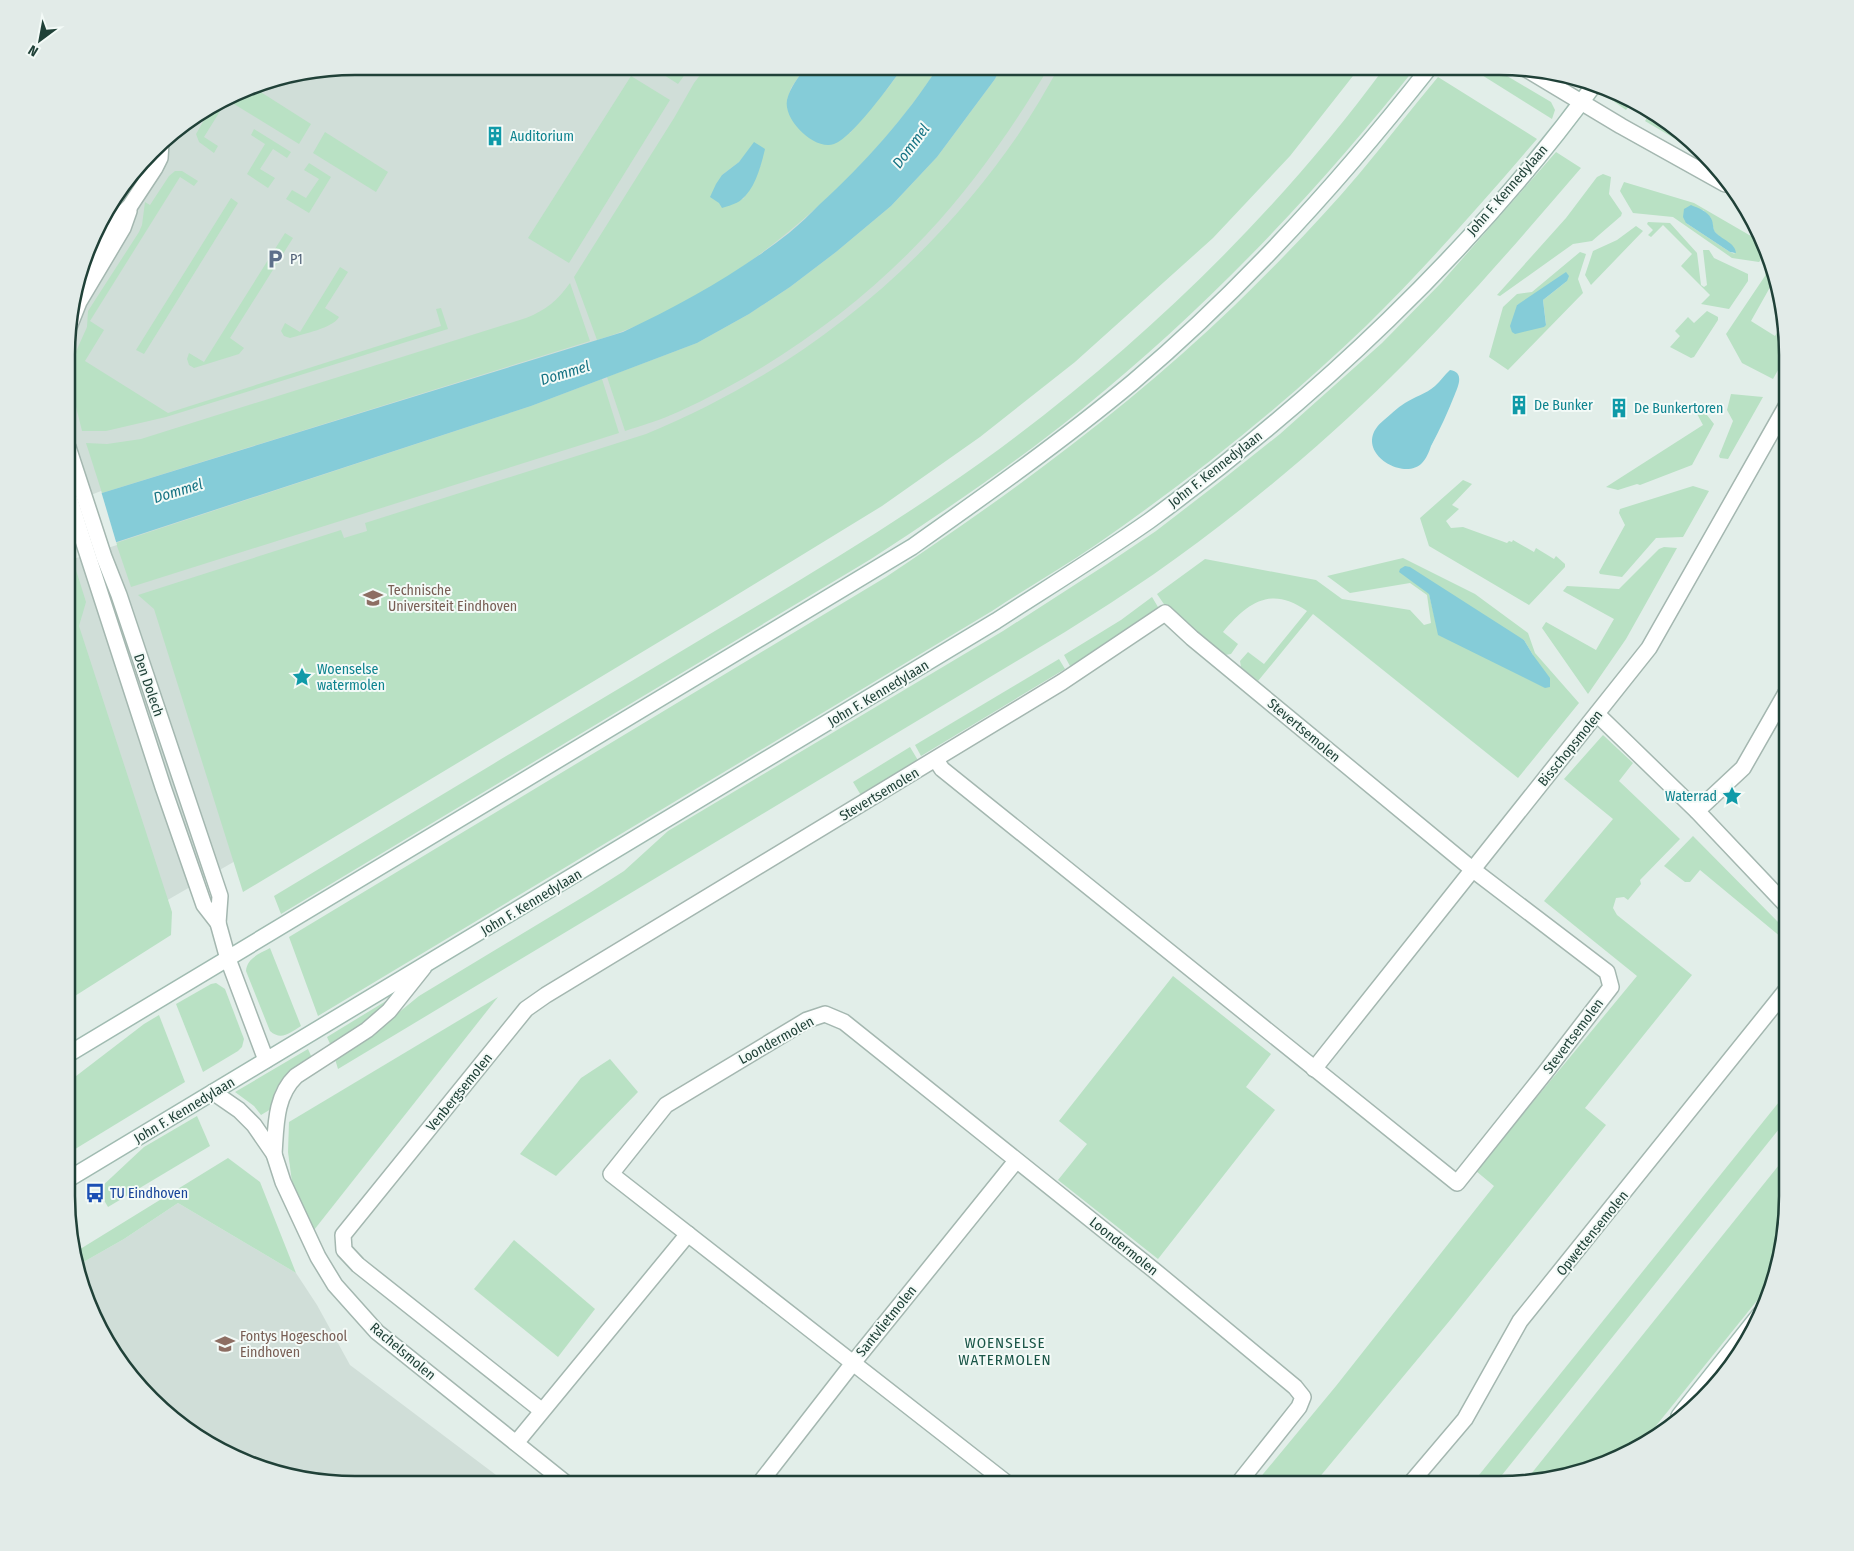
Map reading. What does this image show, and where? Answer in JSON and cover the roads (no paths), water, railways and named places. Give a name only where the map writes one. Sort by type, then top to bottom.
[{"type":"street","points":[[75,1050],[912,547],[1034,460],[1133,381],[1226,296],[1278,245],[1350,166],[1424,75]]},
{"type":"street","points":[[1541,78],[1716,179]]},
{"type":"street","name":"John F. Kennedylaan","points":[[75,1175],[424,967],[996,621],[1102,554],[1156,515],[1271,426],[1389,318],[1495,206],[1590,90]]},
{"type":"street","points":[[94,255],[114,222],[130,206],[160,158],[160,154]]},
{"type":"street","points":[[80,300],[123,228],[130,206]]},
{"type":"street","name":"Bisschopsmolen","points":[[1314,1069],[1649,648],[1779,419]]},
{"type":"street","name":"Den Dolech","points":[[75,469],[97,557]]},
{"type":"street","name":"Den Dolech","points":[[75,509],[97,557],[118,595],[220,896],[218,923],[228,959]]},
{"type":"street","name":"Stevertsemolen","points":[[823,828],[1062,682],[1165,613],[1192,638],[1472,869],[1607,972],[1611,987],[1457,1183],[948,774],[936,760]]},
{"type":"street","points":[[1698,811],[1743,768],[1779,706]]},
{"type":"street","points":[[1597,714],[1698,811],[1779,897]]},
{"type":"street","name":"Venbergsemolen","points":[[541,1410],[358,1265],[344,1250],[343,1235],[526,1009],[546,995],[823,828]]},
{"type":"street","points":[[228,959],[266,1060]]},
{"type":"street","name":"Rachelsmolen","points":[[274,1154],[278,1111],[283,1092],[288,1083],[368,1030],[389,1010],[424,967]]},
{"type":"street","name":"Opwettensemolen","points":[[1417,1476],[1465,1419],[1520,1321],[1779,999]]},
{"type":"street","name":"Loondermolen","points":[[998,1476],[611,1174],[666,1105],[807,1020],[824,1014],[844,1022],[1155,1271],[1295,1387],[1303,1397],[1299,1407],[1244,1476]]},
{"type":"street","name":"Rachelsmolen","points":[[213,1092],[239,1110],[254,1125],[274,1154],[290,1199],[318,1257],[334,1284],[377,1332],[557,1476]]},
{"type":"street","name":"Santvlietmolen","points":[[765,1476],[852,1363],[1016,1161]]},
{"type":"street","points":[[516,1443],[541,1410],[688,1234]]},
{"type":"street","points":[[1695,1396],[1736,1344]]},
{"type":"water","points":[[800,75],[897,75],[851,131],[834,144],[826,145],[818,143],[802,132],[790,116],[787,100]]},
{"type":"water","name":"Dommel","points":[[933,75],[997,75],[937,157],[891,206],[790,287],[749,314],[697,343],[531,406],[75,556],[75,503],[102,493],[623,332],[688,299],[730,275],[770,248],[801,223],[884,139]]},
{"type":"water","points":[[754,142],[765,149],[754,184],[741,200],[722,208],[719,203],[710,197],[716,184],[722,175],[739,162]]},
{"type":"water","points":[[1691,205],[1707,213],[1712,220],[1715,231],[1731,244],[1736,253],[1730,252],[1686,223],[1683,217],[1684,209]]},
{"type":"water","points":[[1566,272],[1569,276],[1567,281],[1543,300],[1546,325],[1515,334],[1512,332],[1510,326],[1517,305]]},
{"type":"water","points":[[1450,370],[1459,376],[1458,387],[1422,463],[1413,468],[1403,469],[1392,466],[1382,460],[1375,452],[1372,442],[1375,431],[1396,409],[1431,389]]},
{"type":"water","points":[[1405,566],[1410,567],[1524,640],[1550,678],[1550,687],[1545,688],[1438,635],[1429,594],[1399,572]]},
{"type":"place","name":"Auditorium","points":[[495,136]]},
{"type":"place","name":"P1","points":[[275,259]]},
{"type":"place","name":"De Bunker","points":[[1519,405]]},
{"type":"place","name":"De Bunkertoren","points":[[1619,408]]},
{"type":"place","name":"Technische Universiteit Eindhoven","points":[[373,598]]},
{"type":"place","name":"Woenselse watermolen","points":[[302,677]]},
{"type":"place","name":"Waterrad","points":[[1732,796]]},
{"type":"place","name":"TU Eindhoven","points":[[95,1193]]},
{"type":"place","name":"Fontys Hogeschool Eindhoven","points":[[225,1344]]},
{"type":"district","name":"WOENSELSE WATERMOLEN","points":[[1005,1352]]}]
